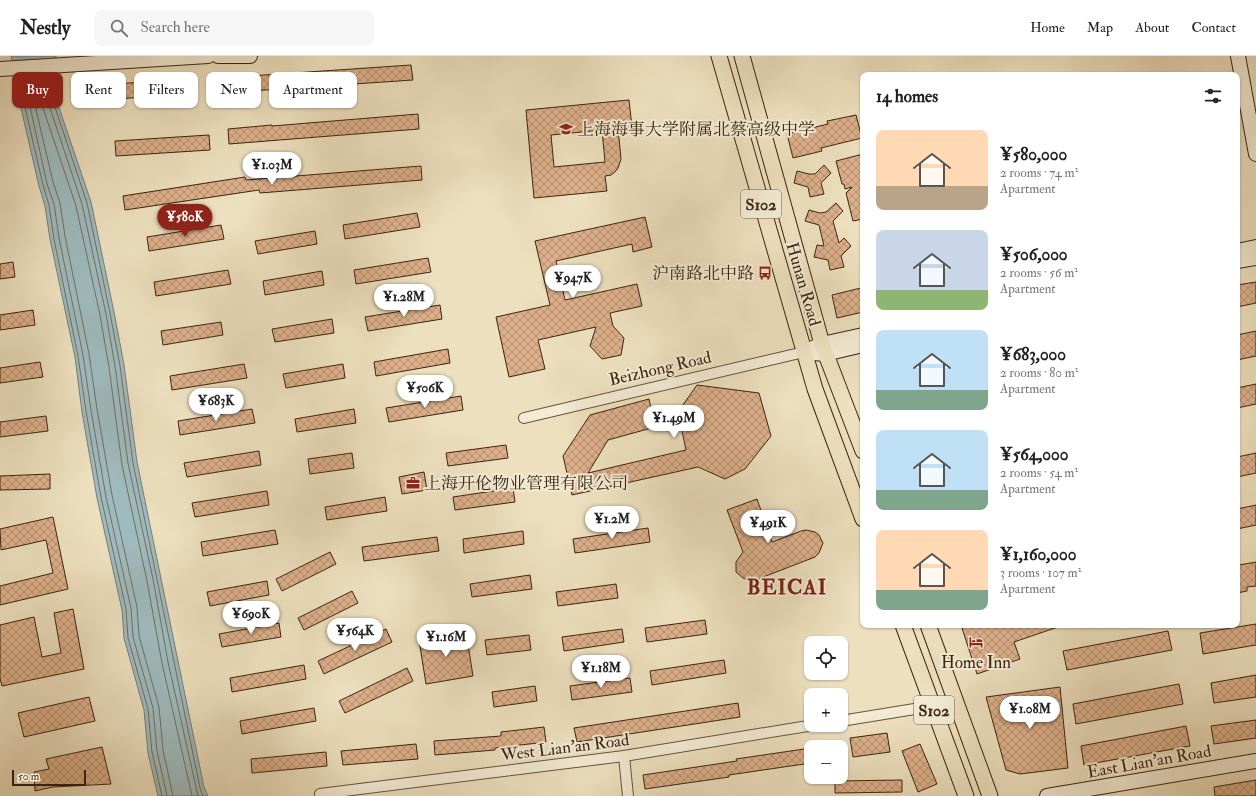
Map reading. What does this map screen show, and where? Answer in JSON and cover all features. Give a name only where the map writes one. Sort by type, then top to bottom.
[{"type":"main road","name":"Hunan Road","points":[[720,56],[815,390],[860,511]]},
{"type":"main road","name":"Hunan Road","points":[[742,56],[824,349],[860,443]]},
{"type":"main road","name":"S102","points":[[904,628],[966,796]]},
{"type":"main road","name":"S102","points":[[929,628],[990,796]]},
{"type":"street","points":[[2,69],[208,56]]},
{"type":"street","points":[[218,56],[250,56]]},
{"type":"street","points":[[1238,56],[1256,154]]},
{"type":"street","points":[[1240,250],[1256,247]]},
{"type":"street","points":[[1240,261],[1256,258]]},
{"type":"street","name":"Beizhong Road","points":[[824,349],[860,336]]},
{"type":"street","name":"Beizhong Road","points":[[524,418],[804,352],[860,345]]},
{"type":"street","points":[[848,720],[933,706]]},
{"type":"street","name":"West Lian'an Road","points":[[320,794],[624,756],[804,727]]},
{"type":"street","points":[[624,756],[628,796]]},
{"type":"street","name":"East Lian'an Road","points":[[1047,796],[1256,761]]},
{"type":"water","points":[[11,56],[56,56],[49,72],[16,72]]},
{"type":"water","points":[[21,108],[59,108],[91,202],[124,365],[137,462],[204,787],[208,796],[158,796],[148,753],[144,710],[124,638],[122,610],[97,498],[82,412],[75,357],[50,239],[45,206]]},
{"type":"building","points":[[411,65],[413,80],[357,84],[357,72],[308,72]]},
{"type":"building","points":[[261,75],[269,75],[269,90],[261,90]]},
{"type":"building","points":[[126,83],[134,83],[134,98],[126,98]]},
{"type":"building","points":[[629,100],[632,127],[618,128],[621,159],[615,172],[611,175],[605,176],[607,191],[534,198],[526,110]],"holes":[[[602,130],[605,162],[554,167],[551,135]]]},
{"type":"building","points":[[418,114],[419,129],[229,144],[228,129]]},
{"type":"building","points":[[856,115],[860,130],[860,138],[821,148],[822,151],[793,158],[787,134],[828,124],[827,121]]},
{"type":"building","points":[[209,135],[210,150],[116,156],[115,141]]},
{"type":"building","points":[[860,155],[860,220],[853,221],[846,193],[852,187],[845,189],[844,184],[842,184],[836,161]]},
{"type":"building","points":[[824,165],[831,173],[821,183],[824,194],[810,197],[808,187],[794,183],[797,171],[815,174]]},
{"type":"building","points":[[421,166],[422,180],[260,193],[259,190],[125,210],[123,196],[245,177],[246,180]]},
{"type":"building","points":[[836,203],[843,211],[833,221],[839,243],[844,238],[851,246],[841,256],[844,267],[830,270],[828,260],[814,257],[817,245],[824,246],[819,225],[805,221],[809,210],[820,213],[826,212]]},
{"type":"building","points":[[417,213],[420,227],[345,239],[343,225]]},
{"type":"building","points":[[645,217],[652,247],[633,252],[632,244],[556,261],[565,300],[637,284],[642,306],[610,313],[613,326],[624,338],[621,355],[602,359],[590,346],[596,327],[538,340],[545,369],[509,377],[496,317],[550,305],[535,241]]},
{"type":"building","points":[[221,225],[224,239],[149,251],[147,237]]},
{"type":"building","points":[[315,231],[317,244],[258,254],[255,241]]},
{"type":"building","points":[[428,258],[431,272],[356,284],[354,270]]},
{"type":"building","points":[[13,262],[15,277],[0,279],[0,264]]},
{"type":"building","points":[[228,270],[231,284],[156,296],[154,282]]},
{"type":"building","points":[[322,271],[324,285],[265,295],[263,281]]},
{"type":"building","points":[[1256,282],[1256,303],[1240,306],[1240,285]]},
{"type":"building","points":[[860,288],[860,313],[837,318],[832,295]]},
{"type":"building","points":[[440,305],[442,319],[368,331],[365,317]]},
{"type":"building","points":[[33,310],[35,325],[0,330],[0,315]]},
{"type":"building","points":[[332,319],[334,333],[275,342],[272,329]]},
{"type":"building","points":[[221,322],[223,335],[163,345],[161,331]]},
{"type":"building","points":[[1256,331],[1256,356],[1240,359],[1240,334]]},
{"type":"building","points":[[448,349],[450,363],[376,376],[374,362]]},
{"type":"building","points":[[40,362],[43,377],[0,383],[0,368]]},
{"type":"building","points":[[244,364],[247,378],[172,390],[170,376]]},
{"type":"building","points":[[343,364],[345,378],[286,388],[283,374]]},
{"type":"building","points":[[1256,384],[1256,404],[1240,407],[1240,387]]},
{"type":"building","points":[[697,385],[759,393],[771,436],[745,469],[725,479],[698,467],[572,495],[563,456],[590,415],[649,399],[655,427],[608,440],[588,473],[686,450],[678,412]]},
{"type":"building","points":[[461,396],[463,410],[389,422],[386,408]]},
{"type":"building","points":[[252,409],[255,423],[180,435],[178,421]]},
{"type":"building","points":[[354,409],[356,423],[297,432],[295,419]]},
{"type":"building","points":[[46,416],[48,431],[0,437],[0,422]]},
{"type":"building","points":[[506,445],[508,458],[448,466],[446,453]]},
{"type":"building","points":[[259,451],[261,465],[187,477],[184,463]]},
{"type":"building","points":[[352,453],[354,468],[310,474],[308,459]]},
{"type":"building","points":[[1256,453],[1256,473],[1240,476],[1240,456]]},
{"type":"building","name":"上海开伦物业管理有限公司","points":[[424,472],[427,490],[402,494],[399,477]]},
{"type":"building","points":[[50,474],[50,489],[0,490],[0,476]]},
{"type":"building","points":[[513,488],[515,502],[455,510],[453,497]]},
{"type":"building","points":[[267,491],[269,505],[195,517],[192,503]]},
{"type":"building","points":[[385,497],[387,511],[327,520],[325,507]]},
{"type":"building","points":[[757,499],[772,542],[806,530],[815,532],[819,535],[823,543],[819,553],[815,557],[750,581],[743,578],[736,572],[736,562],[743,552],[727,510]]},
{"type":"building","points":[[1256,505],[1256,525],[1240,528],[1240,508]]},
{"type":"building","points":[[53,517],[68,589],[0,605],[0,586],[53,573],[46,540],[1,550],[0,529]]},
{"type":"building","points":[[648,528],[650,542],[575,553],[573,539]]},
{"type":"building","points":[[275,530],[278,544],[203,556],[201,542]]},
{"type":"building","points":[[523,531],[524,544],[464,553],[463,539]]},
{"type":"building","points":[[437,537],[439,551],[364,561],[362,547]]},
{"type":"building","points":[[330,552],[336,564],[282,591],[276,579]]},
{"type":"building","points":[[1256,562],[1256,586],[1247,587],[1247,591],[1240,592],[1240,565]]},
{"type":"building","points":[[530,575],[532,589],[472,597],[470,584]]},
{"type":"building","points":[[267,581],[269,595],[210,606],[207,592]]},
{"type":"building","points":[[616,584],[618,598],[558,606],[556,592]]},
{"type":"building","points":[[352,591],[358,603],[304,630],[298,618]]},
{"type":"building","points":[[73,609],[84,669],[2,686],[0,678],[0,625],[34,617],[42,657],[61,653],[54,613]]},
{"type":"building","points":[[705,620],[707,634],[647,642],[645,628]]},
{"type":"building","points":[[279,623],[281,637],[222,647],[219,634]]},
{"type":"building","points":[[1256,624],[1256,645],[1203,654],[1200,633],[1240,628],[1240,627]]},
{"type":"building","points":[[962,628],[1055,628],[1014,642],[1020,659],[977,674]]},
{"type":"building","points":[[386,629],[392,642],[324,674],[318,661]]},
{"type":"building","points":[[622,629],[624,642],[564,651],[562,637]]},
{"type":"building","points":[[1168,631],[1172,650],[1067,670],[1063,651]]},
{"type":"building","points":[[466,632],[473,676],[426,684],[419,640]]},
{"type":"building","points":[[529,635],[531,650],[487,655],[485,640]]},
{"type":"building","points":[[724,660],[726,673],[652,685],[650,671]]},
{"type":"building","points":[[304,665],[306,679],[232,692],[230,678]]},
{"type":"building","points":[[407,668],[413,681],[345,713],[339,701]]},
{"type":"building","points":[[1256,675],[1256,697],[1214,703],[1211,683]]},
{"type":"building","points":[[630,678],[632,692],[572,700],[570,686]]},
{"type":"building","points":[[1179,684],[1183,704],[1076,724],[1073,704]]},
{"type":"building","points":[[535,686],[537,701],[494,707],[492,692]]},
{"type":"building","points":[[1060,687],[1068,768],[1020,774],[1006,770],[986,697]]},
{"type":"building","points":[[89,697],[95,721],[24,737],[18,713]]},
{"type":"building","points":[[738,703],[740,717],[577,742],[574,728]]},
{"type":"building","points":[[314,708],[316,721],[242,734],[240,721]]},
{"type":"building","points":[[1256,720],[1256,738],[1214,744],[1211,726]]},
{"type":"building","points":[[1186,726],[1190,746],[1084,765],[1081,746]]},
{"type":"building","points":[[544,727],[546,742],[495,748],[495,750],[435,755],[434,741],[501,736],[501,732]]},
{"type":"building","points":[[887,733],[890,752],[853,757],[850,738]]},
{"type":"building","points":[[416,744],[418,759],[343,765],[341,751]]},
{"type":"building","points":[[920,744],[937,784],[918,792],[902,751]]},
{"type":"building","points":[[102,747],[111,784],[53,787],[35,791],[34,772],[49,769],[46,759]]},
{"type":"building","points":[[804,749],[804,764],[645,789],[643,775],[737,761],[736,759]]},
{"type":"building","points":[[326,752],[327,766],[252,773],[251,759]]},
{"type":"building","points":[[902,780],[902,792],[835,793],[835,784],[848,784],[848,781]]},
{"type":"building","points":[[1256,780],[1256,796],[1215,796],[1214,787]]},
{"type":"place","name":"上海海事大学附属北蔡高级中学","points":[[566,129]]},
{"type":"place","name":"沪南路北中路","points":[[765,273]]},
{"type":"place","name":"上海开伦物业管理有限公司","points":[[413,483]]},
{"type":"place","name":"Home Inn","points":[[976,642]]},
{"type":"district","name":"BEICAI","points":[[787,587]]}]
